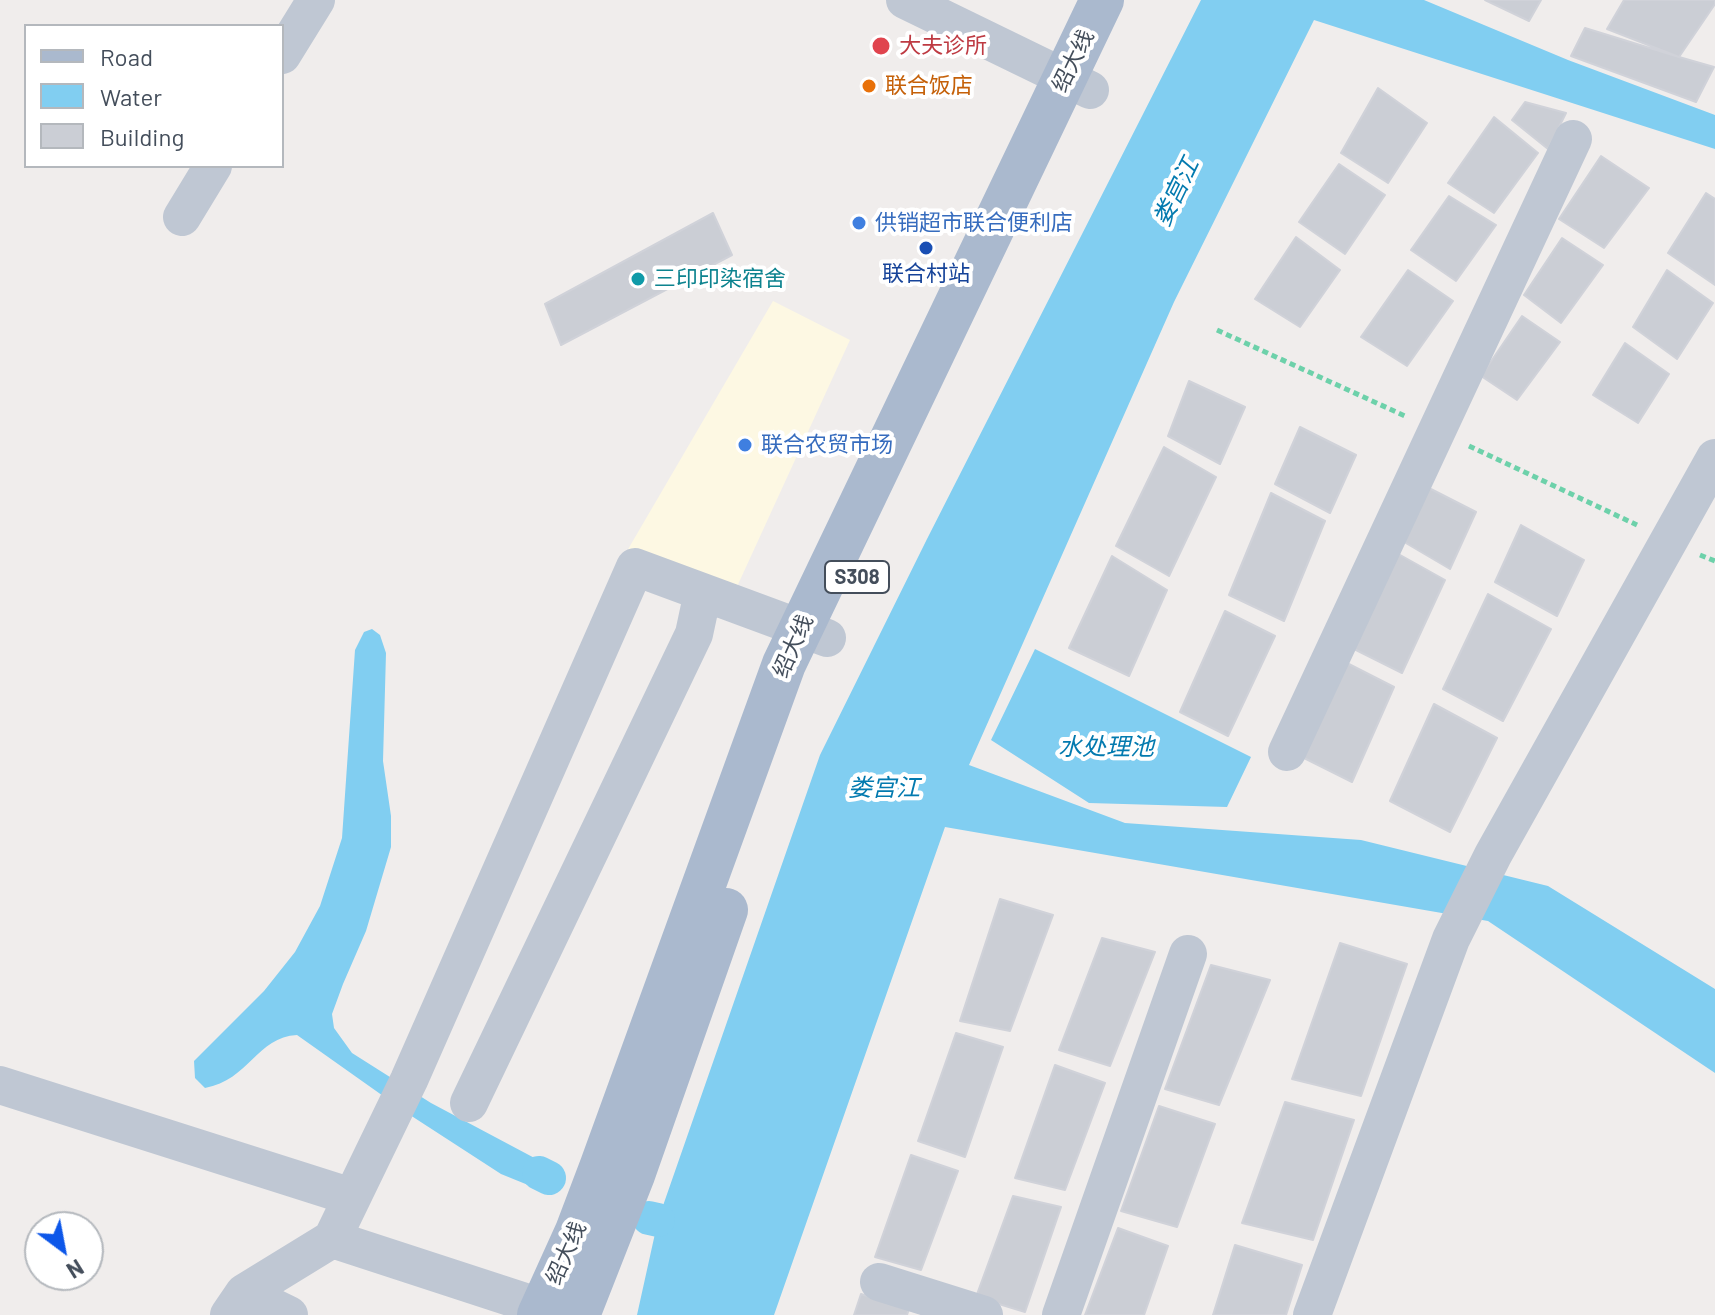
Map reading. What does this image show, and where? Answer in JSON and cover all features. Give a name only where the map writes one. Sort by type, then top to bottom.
[{"type":"main road","name":"绍大线","points":[[1078,84],[1102,0]]},
{"type":"main road","name":"绍大线","points":[[555,1313],[633,1175],[810,675],[814,633],[1078,84],[1134,0]]},
{"type":"street","points":[[284,52],[316,0]]},
{"type":"street","points":[[905,0],[1078,84]]},
{"type":"street","points":[[1287,752],[1573,139]]},
{"type":"street","points":[[182,217],[212,168]]},
{"type":"street","points":[[1312,1315],[1451,939],[1493,855],[1715,458]]},
{"type":"street","points":[[237,1304],[332,1239],[409,1080],[635,567],[814,633]]},
{"type":"street","points":[[469,1103],[694,634],[703,592]]},
{"type":"street","points":[[1061,1315],[1188,954]]},
{"type":"street","points":[[0,1085],[352,1197]]},
{"type":"street","points":[[332,1239],[555,1313]]},
{"type":"street","points":[[879,1282],[984,1315]]},
{"type":"street","points":[[237,1304],[289,1315]]},
{"type":"shaded area","name":"联合农贸市场","points":[[773,301],[850,340],[735,591],[627,551]]},
{"type":"water","name":"娄宫江","points":[[1201,0],[1424,0],[1568,60],[1715,115],[1715,149],[1314,20],[1174,302],[969,765],[1125,823],[1361,840],[1548,886],[1715,989],[1715,1073],[1488,921],[945,827],[774,1315],[637,1315],[658,1220],[820,755]]},
{"type":"water","points":[[372,629],[380,635],[386,653],[383,761],[391,816],[391,847],[366,931],[332,1014],[334,1028],[352,1053],[431,1103],[542,1162],[533,1187],[501,1174],[410,1115],[297,1035],[272,1043],[220,1084],[205,1088],[195,1078],[194,1061],[264,991],[295,952],[320,906],[342,838],[355,650],[364,632]]},
{"type":"water","name":"水处理池","points":[[1035,649],[1251,757],[1227,807],[1089,803],[991,740]]},
{"type":"building","points":[[1485,0],[1541,0],[1529,21]]},
{"type":"building","points":[[1624,0],[1715,0],[1715,4],[1679,57],[1607,29]]},
{"type":"building","points":[[1585,28],[1714,67],[1696,102],[1571,56]]},
{"type":"building","points":[[1378,88],[1427,123],[1388,183],[1341,153]]},
{"type":"building","points":[[1525,102],[1566,113],[1548,149],[1512,120]]},
{"type":"building","points":[[1494,117],[1538,153],[1494,213],[1448,183]]},
{"type":"building","points":[[1601,156],[1649,188],[1604,248],[1559,219]]},
{"type":"building","points":[[1339,164],[1385,195],[1345,254],[1299,222]]},
{"type":"building","points":[[1706,193],[1715,199],[1715,285],[1668,253]]},
{"type":"building","points":[[1449,196],[1496,225],[1456,281],[1411,250]]},
{"type":"building","name":"三印印染宿舍","points":[[713,213],[732,255],[561,345],[545,304]]},
{"type":"building","points":[[1296,237],[1340,270],[1300,327],[1255,299]]},
{"type":"building","points":[[1562,238],[1603,265],[1561,323],[1524,295]]},
{"type":"building","points":[[1408,270],[1453,301],[1407,366],[1361,337]]},
{"type":"building","points":[[1667,270],[1713,303],[1677,359],[1633,327]]},
{"type":"building","points":[[1522,316],[1560,342],[1517,400],[1481,376]]},
{"type":"building","points":[[1625,343],[1669,374],[1638,423],[1593,395]]},
{"type":"building","points":[[1189,381],[1245,407],[1220,464],[1168,436]]},
{"type":"building","points":[[1300,427],[1356,455],[1330,513],[1275,484]]},
{"type":"building","points":[[1164,447],[1216,477],[1169,576],[1116,546]]},
{"type":"building","points":[[1425,486],[1476,512],[1450,569],[1399,539]]},
{"type":"building","points":[[1271,493],[1325,521],[1284,621],[1229,595]]},
{"type":"building","points":[[1521,525],[1584,560],[1557,616],[1495,582]]},
{"type":"building","points":[[1393,551],[1445,580],[1402,673],[1348,646]]},
{"type":"building","points":[[1112,556],[1167,590],[1129,676],[1069,648]]},
{"type":"building","points":[[1488,594],[1551,629],[1503,721],[1443,689]]},
{"type":"building","points":[[1225,611],[1275,636],[1228,736],[1180,712]]},
{"type":"building","points":[[1341,660],[1394,687],[1352,782],[1300,756]]},
{"type":"building","points":[[1434,704],[1497,738],[1450,832],[1390,801]]},
{"type":"building","points":[[1000,899],[1053,915],[1010,1031],[960,1021]]},
{"type":"building","points":[[1102,938],[1155,952],[1110,1066],[1059,1050]]},
{"type":"building","points":[[1340,943],[1407,964],[1361,1096],[1292,1079]]},
{"type":"building","points":[[1211,965],[1270,980],[1219,1105],[1165,1089]]},
{"type":"building","points":[[956,1033],[1003,1047],[965,1157],[918,1141]]},
{"type":"building","points":[[1055,1065],[1105,1083],[1065,1190],[1015,1178]]},
{"type":"building","points":[[1285,1102],[1354,1120],[1313,1240],[1242,1223]]},
{"type":"building","points":[[1159,1106],[1215,1124],[1177,1227],[1121,1211]]},
{"type":"building","points":[[911,1155],[958,1171],[921,1270],[875,1257]]},
{"type":"building","points":[[1013,1196],[1061,1207],[1025,1312],[976,1297]]},
{"type":"building","points":[[1118,1228],[1168,1246],[1144,1315],[1085,1315]]},
{"type":"building","points":[[1235,1245],[1302,1265],[1286,1315],[1213,1315]]},
{"type":"building","points":[[861,1294],[909,1309],[907,1315],[854,1315]]},
{"type":"waterway","points":[[539,1173],[549,1178]]},
{"type":"waterway","points":[[649,1218],[658,1220]]},
{"type":"place","name":"大夫诊所","points":[[881,46]]},
{"type":"place","name":"联合饭店","points":[[869,86]]},
{"type":"place","name":"供销超市联合便利店","points":[[859,223]]},
{"type":"place","name":"联合村站","points":[[926,248]]},
{"type":"place","name":"三印印染宿舍","points":[[638,279]]},
{"type":"place","name":"联合农贸市场","points":[[745,445]]}]
